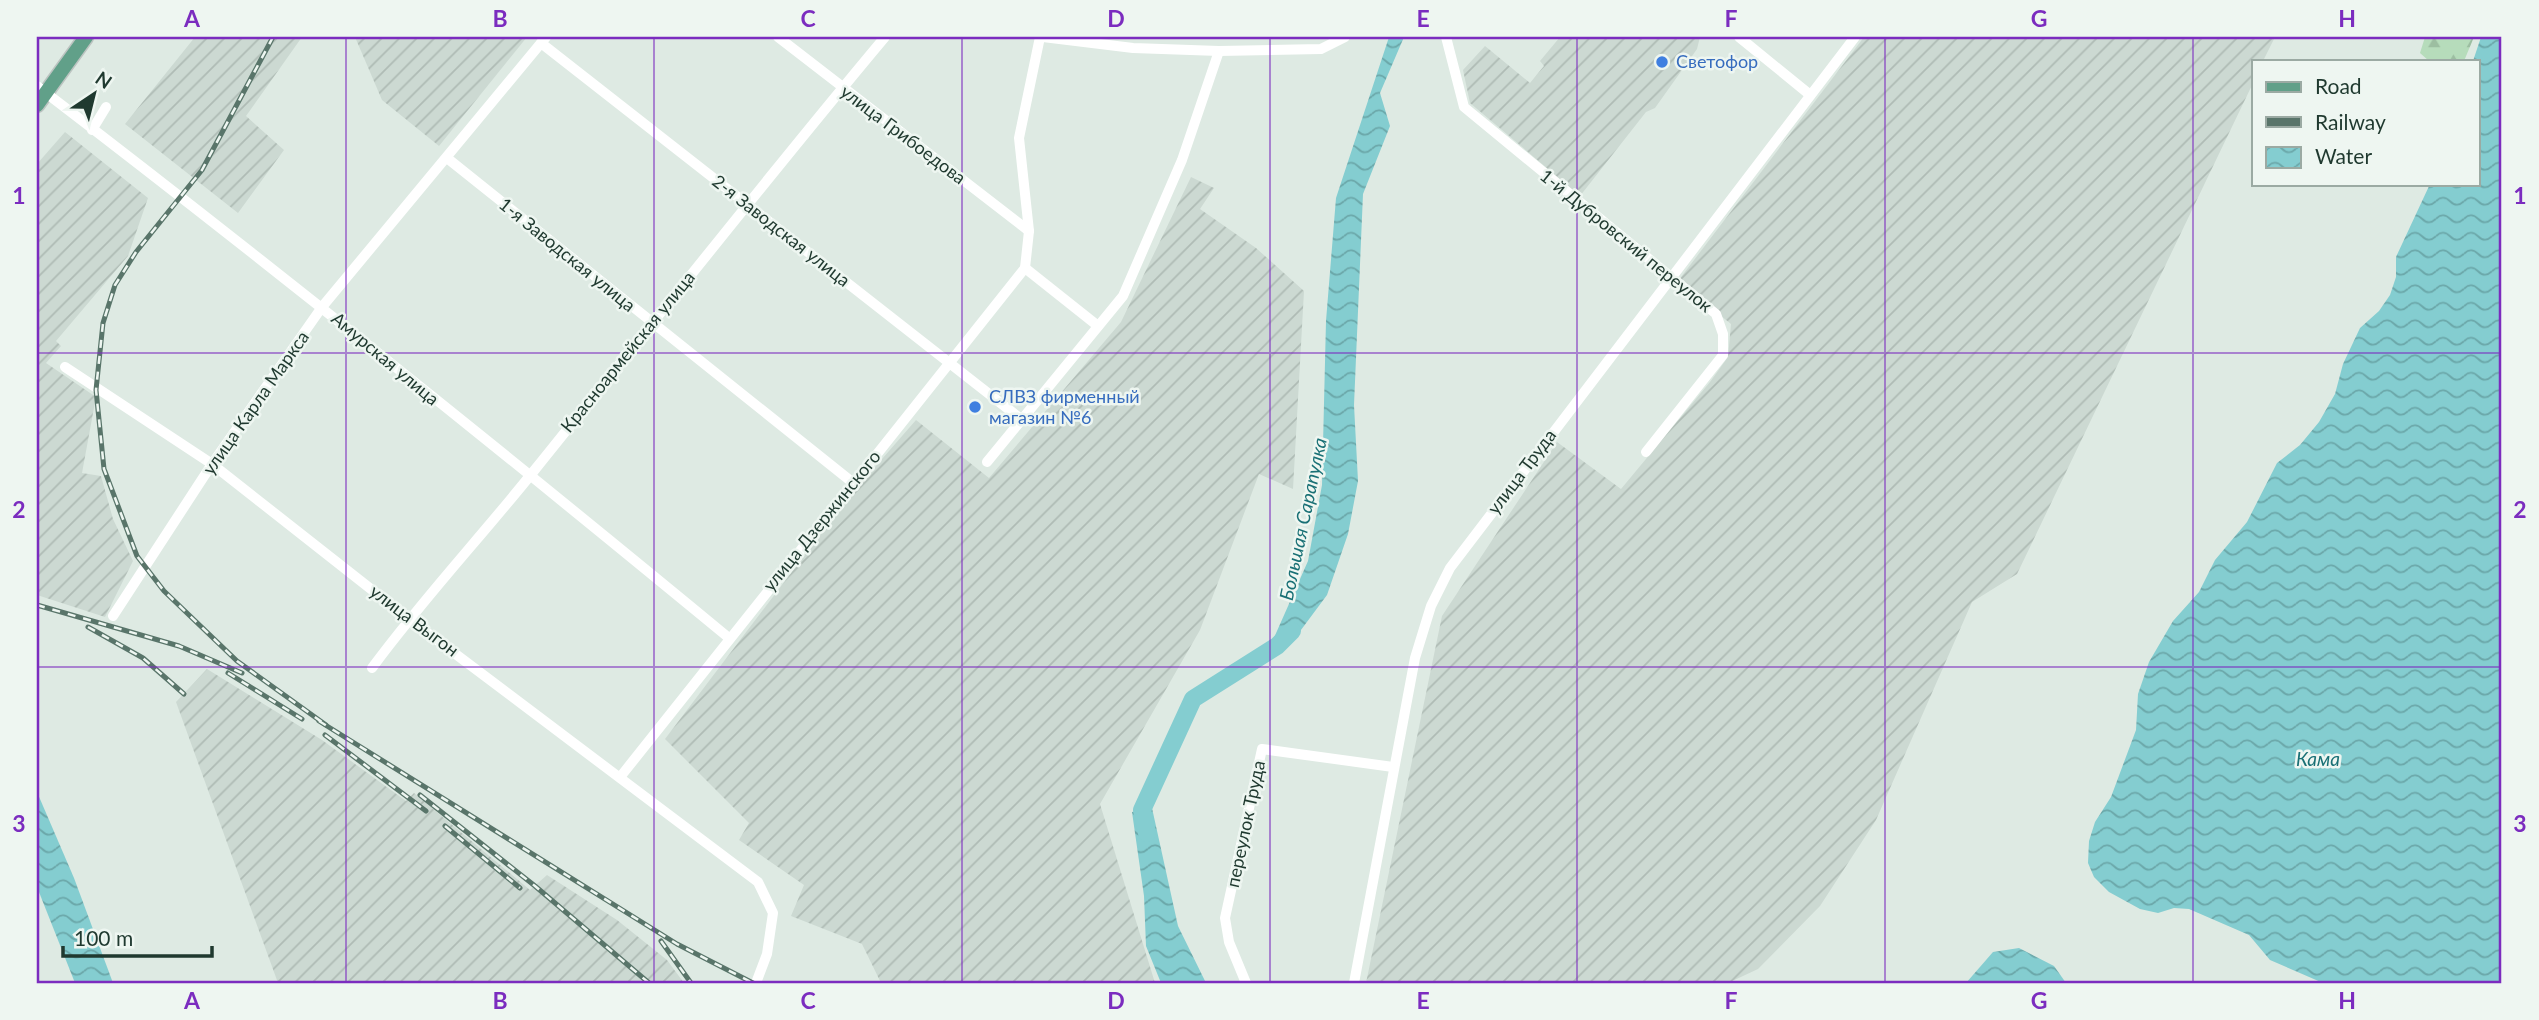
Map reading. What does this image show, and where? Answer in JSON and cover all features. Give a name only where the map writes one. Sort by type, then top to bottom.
[{"type":"main road","points":[[40,95],[86,37]]},
{"type":"street","name":"улица Грибоедова","points":[[778,37],[1029,231]]},
{"type":"street","name":"Красноармейская улица","points":[[372,668],[409,619],[531,475],[746,204],[885,37]]},
{"type":"street","points":[[1098,326],[1025,268],[1029,231],[1019,138],[1042,37],[1133,48],[1219,51],[1321,49],[1345,37]]},
{"type":"street","points":[[1195,49],[1199,37]]},
{"type":"street","name":"1-й Дубровский переулок","points":[[1446,37],[1464,107],[1670,279],[1716,314],[1723,334],[1723,355],[1646,452]]},
{"type":"street","points":[[1739,37],[1809,94]]},
{"type":"street","name":"улица Труда","points":[[1354,983],[1415,658],[1431,606],[1450,568],[1855,37]]},
{"type":"street","name":"улица Карла Маркса","points":[[113,617],[212,464],[323,307],[543,40]]},
{"type":"street","name":"2-я Заводская улица","points":[[543,40],[746,204],[1021,419]]},
{"type":"street","points":[[987,463],[1123,296],[1182,160],[1219,51]]},
{"type":"street","name":"Амурская улица","points":[[40,95],[92,130],[323,307],[392,367],[531,475],[729,638]]},
{"type":"street","points":[[92,130],[106,107]]},
{"type":"street","name":"1-я Заводская улица","points":[[447,158],[852,482]]},
{"type":"street","name":"улица Дзержинского","points":[[621,776],[852,482],[951,365],[1025,268]]},
{"type":"street","name":"улица Выгон","points":[[65,366],[212,464],[409,619],[621,776],[758,882],[773,913],[767,954],[756,983]]},
{"type":"street","name":"переулок Труда","points":[[1247,983],[1229,942],[1225,918],[1262,750],[1393,767]]},
{"type":"shaded area","points":[[195,37],[302,37],[246,116],[284,150],[238,213],[125,124]]},
{"type":"shaded area","points":[[355,37],[527,37],[439,146],[382,100]]},
{"type":"shaded area","points":[[1560,37],[1700,37],[1697,49],[1655,108],[1646,112],[1580,196],[1470,103],[1463,70],[1485,46],[1530,83],[1544,66],[1540,61]]},
{"type":"shaded area","points":[[1864,37],[2275,37],[2264,60],[2252,60],[2252,85],[2017,574],[1972,602],[1876,820],[1820,906],[1758,969],[1728,983],[1366,983],[1442,616],[1557,442],[1621,489],[1728,357],[1731,324],[1678,281]]},
{"type":"shaded area","points":[[65,132],[148,198],[128,256],[56,341],[61,346],[46,363],[96,397],[82,473],[101,476],[113,519],[133,561],[105,617],[37,595],[37,164]]},
{"type":"shaded area","points":[[1191,177],[1214,188],[1200,209],[1256,248],[1304,291],[1293,489],[1259,474],[1200,630],[1100,804],[1155,983],[881,983],[862,944],[791,916],[804,885],[739,840],[749,823],[665,739],[848,498],[916,420],[989,478],[1121,322]]},
{"type":"shaded area","points":[[207,669],[322,740],[406,801],[414,793],[530,890],[547,875],[617,920],[667,960],[684,983],[278,983],[176,702]]},
{"type":"green space","points":[[2425,37],[2474,37],[2464,60],[2428,60],[2420,53]]},
{"type":"water","points":[[1389,37],[1404,37],[1380,93],[1390,126],[1363,194],[1354,405],[1358,481],[1348,534],[1327,595],[1298,634],[1278,649],[1273,640],[1308,561],[1322,485],[1326,321],[1336,198]]},
{"type":"water","name":"Кама","points":[[2481,37],[2502,37],[2502,983],[2323,983],[2270,960],[2249,935],[2189,909],[2174,908],[2158,913],[2140,909],[2109,892],[2094,877],[2088,863],[2089,841],[2095,822],[2111,797],[2136,730],[2138,694],[2149,662],[2173,621],[2199,592],[2215,560],[2247,522],[2277,463],[2300,445],[2319,422],[2335,394],[2343,364],[2360,328],[2379,311],[2390,295],[2396,277],[2396,257],[2429,186],[2480,186],[2480,60],[2473,60]]},
{"type":"water","points":[[37,792],[74,878],[113,983],[75,983],[37,887]]},
{"type":"water","points":[[1152,808],[1178,926],[1206,983],[1161,983],[1146,946],[1144,896],[1132,812]]},
{"type":"water","points":[[2019,948],[2054,966],[2066,983],[1966,983],[1993,952]]},
{"type":"waterway","name":"Большая Сарапулка","points":[[1147,833],[1142,810],[1193,699],[1277,646],[1292,631]]},
{"type":"railway","points":[[273,37],[202,170],[136,252],[115,285],[103,323],[96,390],[104,469],[137,556],[164,591],[237,661],[326,725]]},
{"type":"railway","points":[[37,605],[179,646],[242,673]]},
{"type":"railway","points":[[88,627],[143,658],[184,694]]},
{"type":"railway","points":[[228,673],[302,719]]},
{"type":"railway","points":[[319,721],[677,944],[753,983]]},
{"type":"railway","points":[[325,735],[426,811]]},
{"type":"railway","points":[[420,795],[535,886],[649,983]]},
{"type":"railway","points":[[445,826],[520,888]]},
{"type":"railway","points":[[661,941],[691,983]]},
{"type":"place","name":"Светофор","points":[[1662,62]]},
{"type":"place","name":"СЛВЗ фирменный магазин №6","points":[[975,407]]}]
